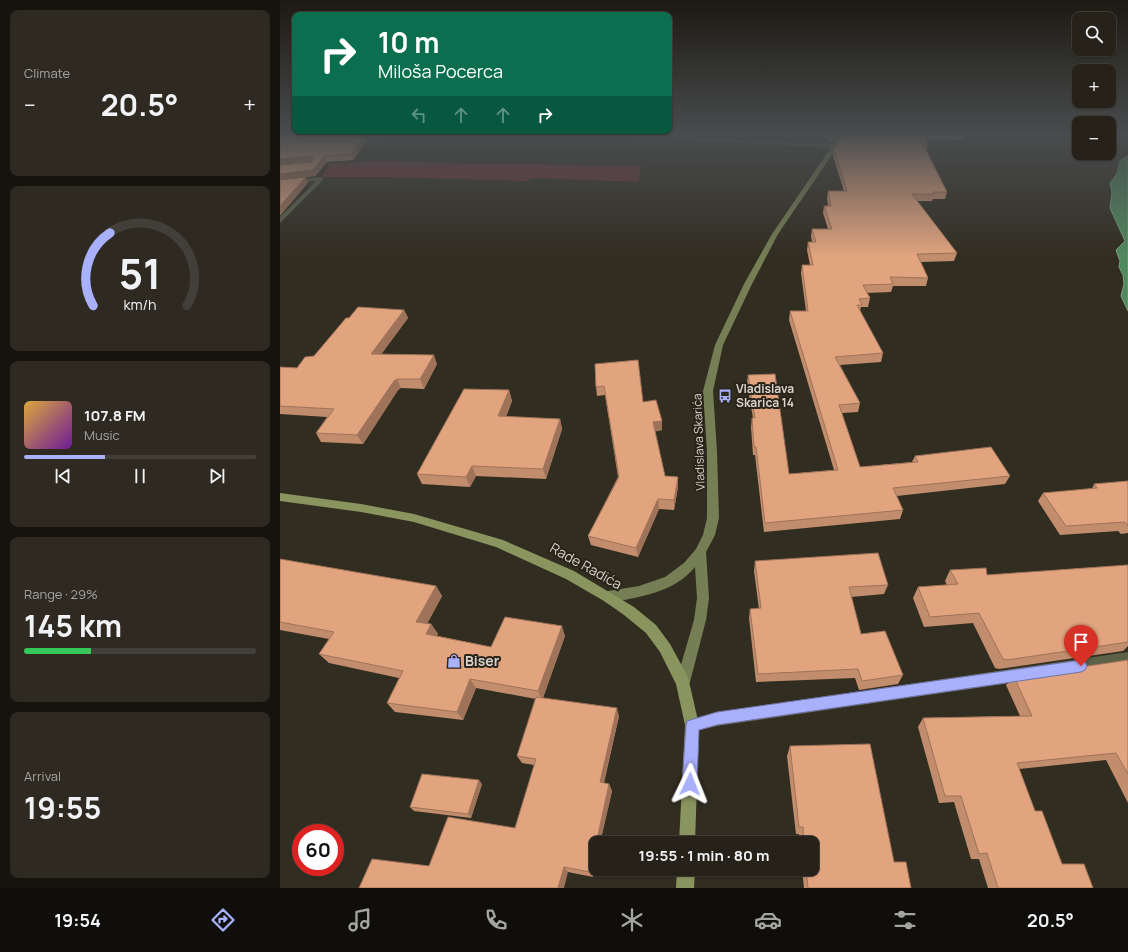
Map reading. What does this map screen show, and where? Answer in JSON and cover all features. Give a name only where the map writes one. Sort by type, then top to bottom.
[{"type":"main road","name":"Rade Radića","points":[[280,497],[361,508],[414,518],[460,530],[500,543],[570,575],[630,611],[651,629],[665,648],[683,682],[692,725],[687,836]]},
{"type":"main road","points":[[685,888],[686,876]]},
{"type":"street","name":"Vladislava Skarića","points":[[683,682],[696,641],[703,598],[700,552],[708,535],[713,518],[712,451],[708,391],[719,345],[748,284],[775,234],[816,174]]},
{"type":"street","points":[[280,183],[321,179],[280,221]]},
{"type":"street","points":[[608,597],[659,586],[686,569],[700,552]]},
{"type":"street","points":[[692,725],[725,718],[1128,659]]},
{"type":"shaded area","points":[[323,174],[639,174],[638,182],[534,178],[525,181],[386,177],[322,177]]},
{"type":"shaded area","points":[[1128,174],[1128,311],[1121,296],[1124,284],[1123,275],[1119,267],[1120,261],[1116,250],[1125,241],[1110,208],[1112,192],[1110,183],[1116,175]]},
{"type":"building","points":[[842,174],[938,174],[947,192],[933,192],[934,194],[912,194],[957,253],[917,254],[928,278],[890,277],[893,284],[863,285],[870,298],[859,299],[862,305],[857,305],[883,353],[835,357],[860,403],[839,405],[860,467],[918,462],[915,456],[991,447],[1010,476],[893,488],[903,510],[765,523],[756,447],[754,447],[752,418],[755,418],[748,375],[775,374],[789,474],[838,470],[790,311],[808,311],[802,265],[813,265],[808,242],[816,242],[812,229],[832,229],[824,206],[831,206],[828,191],[847,191]]},
{"type":"building","points":[[306,177],[280,206],[280,180]]},
{"type":"building","points":[[358,307],[404,310],[371,354],[434,355],[420,379],[397,379],[394,381],[357,435],[316,433],[334,409],[280,406],[280,367],[297,368],[305,357],[314,356],[346,318],[349,318]]},
{"type":"building","points":[[638,360],[643,402],[656,400],[662,421],[653,422],[665,476],[678,477],[674,500],[658,499],[636,548],[588,536],[619,477],[604,386],[596,387],[595,364]]},
{"type":"building","points":[[464,389],[509,390],[498,416],[560,419],[543,469],[472,466],[466,477],[417,474]]},
{"type":"building","points":[[1128,481],[1128,526],[1125,522],[1066,526],[1043,493],[1097,488],[1094,484]]},
{"type":"building","points":[[878,553],[888,585],[849,587],[861,634],[885,631],[903,675],[862,681],[858,669],[758,674],[750,609],[761,608],[755,561]]},
{"type":"building","points":[[280,559],[436,586],[416,622],[431,624],[426,634],[491,647],[505,617],[562,626],[538,691],[470,679],[457,712],[387,703],[403,671],[319,654],[334,632],[280,622]]},
{"type":"building","points":[[1128,565],[1128,642],[1007,660],[1003,659],[979,613],[930,617],[918,587],[958,584],[950,570],[986,568],[987,575]]},
{"type":"building","points":[[1128,660],[1128,774],[1116,753],[1017,763],[1035,811],[1042,811],[1062,864],[1084,864],[1093,888],[998,888],[987,853],[979,854],[961,796],[945,796],[923,718],[1032,716],[1014,677]]},
{"type":"building","points":[[536,697],[617,708],[600,782],[609,784],[598,836],[589,836],[589,872],[564,867],[558,888],[359,888],[372,859],[429,866],[448,817],[515,828],[536,759],[517,756]]},
{"type":"building","points":[[870,744],[894,862],[906,862],[911,888],[808,888],[807,876],[819,876],[819,836],[804,836],[803,827],[799,827],[790,746]]},
{"type":"building","points":[[422,774],[479,780],[468,814],[410,807]]},
{"type":"place","name":"Vladislava Skarica 14","points":[[725,396]]},
{"type":"place","name":"Biser","points":[[454,661]]},
{"type":"route","points":[[690,784],[692,725],[717,719],[1081,666]]}]
